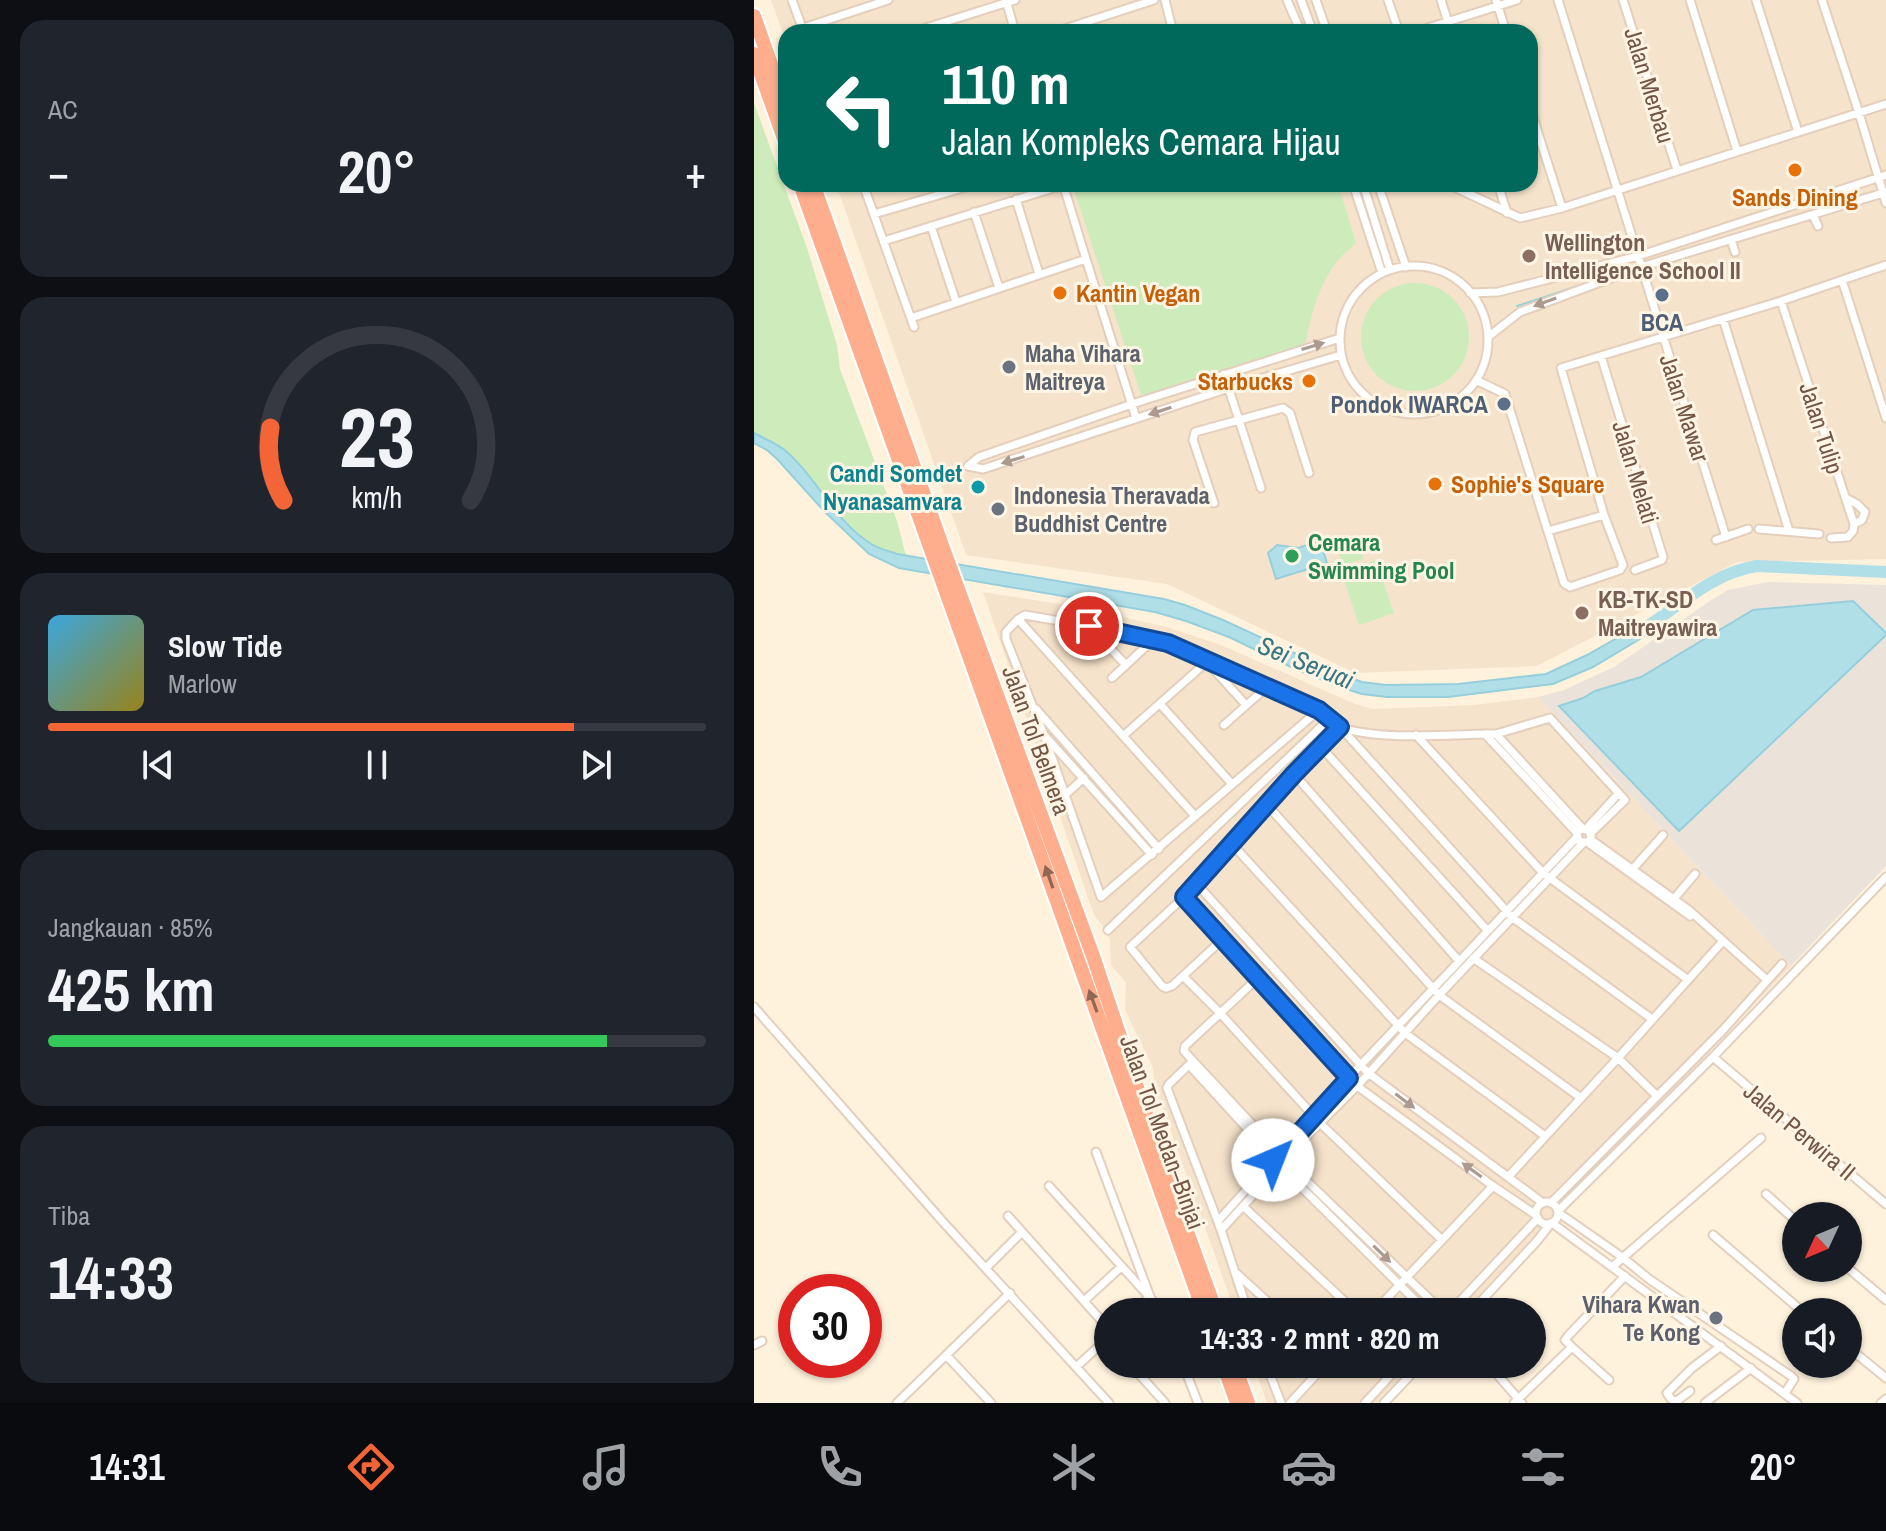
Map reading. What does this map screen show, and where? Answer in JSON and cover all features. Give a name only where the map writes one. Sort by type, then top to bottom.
[{"type":"highway","points":[[754,16],[778,84]]},
{"type":"highway","points":[[754,54],[778,122]]},
{"type":"highway","name":"Jalan Tol Belmera","points":[[803,192],[1093,956],[1211,1298]]},
{"type":"highway","name":"Jalan Tol Belmera","points":[[816,192],[938,552]]},
{"type":"highway","name":"Jalan Tol Belmera","points":[[951,587],[1080,967]]},
{"type":"highway","name":"Jalan Tol Medan–Binjai","points":[[1080,967],[1199,1298]]},
{"type":"highway","points":[[1228,1378],[1237,1403]]},
{"type":"highway","points":[[1239,1378],[1248,1403]]},
{"type":"street","points":[[792,0],[802,24]]},
{"type":"street","points":[[821,24],[888,0]]},
{"type":"street","points":[[1080,24],[1154,0]]},
{"type":"street","points":[[1165,0],[1171,24]]},
{"type":"street","points":[[1287,0],[1298,24]]},
{"type":"street","points":[[1301,0],[1310,24]]},
{"type":"street","points":[[1316,0],[1324,24]]},
{"type":"street","points":[[1388,0],[1396,24]]},
{"type":"street","points":[[1441,0],[1449,24]]},
{"type":"street","points":[[1439,24],[1496,3],[1517,0]]},
{"type":"street","name":"Jalan Mawar","points":[[1558,0],[1726,537]]},
{"type":"street","name":"Jalan Merbau","points":[[1623,0],[1677,170]]},
{"type":"street","points":[[1690,0],[1737,151]]},
{"type":"street","points":[[1756,0],[1798,132]]},
{"type":"street","points":[[1822,0],[1874,167],[1882,176],[1886,203]]},
{"type":"street","points":[[938,24],[1009,1],[1013,24]]},
{"type":"street","points":[[1496,3],[1503,24]]},
{"type":"street","points":[[1467,192],[1517,218],[1526,218],[1886,104]]},
{"type":"street","points":[[1538,133],[1562,208]]},
{"type":"street","points":[[1470,293],[1498,292],[1638,256],[1882,176]]},
{"type":"street","points":[[866,192],[912,322],[956,302],[1086,259]]},
{"type":"street","points":[[874,214],[949,192]]},
{"type":"street","points":[[884,241],[1038,192]]},
{"type":"street","points":[[1065,192],[1136,418]]},
{"type":"street","points":[[1356,192],[1377,242]]},
{"type":"street","points":[[1365,192],[1386,272]]},
{"type":"street","points":[[1381,192],[1406,267]]},
{"type":"street","points":[[1500,192],[1507,213]]},
{"type":"street","points":[[1488,337],[1520,312],[1641,267],[1884,193]]},
{"type":"street","points":[[1783,197],[1787,207]]},
{"type":"street","points":[[1016,199],[1039,274]]},
{"type":"street","points":[[974,212],[999,288]]},
{"type":"street","points":[[1813,215],[1818,226]]},
{"type":"street","points":[[1708,222],[1712,232]]},
{"type":"street","points":[[931,226],[956,302]]},
{"type":"street","points":[[1377,242],[1396,237]]},
{"type":"street","points":[[1731,240],[1735,252]]},
{"type":"street","points":[[1476,380],[1505,394],[1564,583],[1570,587],[1622,569],[1623,565],[1604,515],[1562,368],[1781,301],[1886,265]]},
{"type":"street","points":[[1406,267],[1441,272],[1461,284],[1479,306],[1488,337],[1485,360],[1465,394],[1447,406],[1427,413],[1405,414],[1385,408],[1366,396],[1350,378],[1341,355],[1342,322],[1362,287],[1386,272],[1406,267]]},
{"type":"street","points":[[1842,280],[1886,418]]},
{"type":"street","name":"Jalan Tulip","points":[[1781,301],[1854,524]]},
{"type":"street","points":[[1723,319],[1789,531]]},
{"type":"street","points":[[1340,338],[1132,404],[979,457],[968,466],[983,469],[1229,388],[1341,355]]},
{"type":"street","name":"Jalan Melati","points":[[1601,356],[1663,557],[1635,570]]},
{"type":"street","points":[[1224,374],[1261,488]]},
{"type":"street","points":[[1214,503],[1193,436],[1195,432],[1287,409],[1309,473]]},
{"type":"street","points":[[1053,433],[1058,446]]},
{"type":"street","points":[[1831,538],[1848,537],[1865,512],[1846,498]]},
{"type":"street","points":[[1548,531],[1604,515]]},
{"type":"street","points":[[1716,540],[1748,529]]},
{"type":"street","points":[[1759,529],[1819,534]]},
{"type":"street","points":[[1319,710],[1104,897],[1100,897],[1005,634],[1025,615],[1154,639],[1319,710],[1340,727],[1510,915],[1652,1019]]},
{"type":"street","points":[[1018,619],[1195,816]]},
{"type":"street","points":[[1089,626],[1126,665]]},
{"type":"street","points":[[1112,678],[1154,639]]},
{"type":"street","points":[[1123,736],[1208,661]]},
{"type":"street","points":[[1208,661],[1246,705]]},
{"type":"street","points":[[1224,725],[1268,686]]},
{"type":"street","points":[[1032,704],[1155,852]]},
{"type":"street","points":[[1160,704],[1232,784]]},
{"type":"street","points":[[1108,930],[1330,718]]},
{"type":"street","points":[[1218,1221],[1317,1119],[1354,1071],[1398,1025],[1436,992],[1584,836],[1625,802],[1550,718],[1496,734],[1416,735],[1358,732],[1340,727]]},
{"type":"street","points":[[1223,939],[1172,986],[1164,988],[1130,947],[1184,897],[1340,727]]},
{"type":"street","points":[[1485,734],[1584,836],[1699,921],[1767,980]]},
{"type":"street","points":[[1496,734],[1584,836]]},
{"type":"street","points":[[1044,735],[1155,852]]},
{"type":"street","points":[[1416,735],[1546,875],[1687,979]]},
{"type":"street","points":[[1321,747],[1488,931]]},
{"type":"street","points":[[1294,774],[1459,961]]},
{"type":"street","points":[[1065,795],[1084,778]]},
{"type":"street","points":[[1267,805],[1436,992],[1581,1098]]},
{"type":"street","points":[[1630,871],[1663,835]]},
{"type":"street","points":[[1232,844],[1405,1033],[1545,1136]]},
{"type":"street","points":[[1672,901],[1695,874]]},
{"type":"street","points":[[1484,1298],[1552,1223],[1558,1212],[1886,877]]},
{"type":"street","points":[[1196,883],[1363,1080],[1547,1203],[1554,1204],[1558,1212],[1617,1262],[1625,1276],[1797,1403]]},
{"type":"street","points":[[1184,897],[1363,1080],[1543,1223],[1552,1223],[1672,1294],[1794,1379],[1785,1393]]},
{"type":"street","points":[[1317,1119],[1363,1080],[1405,1033],[1459,961],[1471,956],[1488,931],[1510,915]]},
{"type":"street","points":[[1508,1177],[1723,941]]},
{"type":"street","points":[[1471,956],[1618,1058],[1656,1095]]},
{"type":"street","points":[[1463,1298],[1537,1216],[1538,1207],[1547,1203],[1723,1030],[1782,964]]},
{"type":"street","points":[[1183,976],[1317,1119],[1442,1240]]},
{"type":"street","points":[[1259,977],[1185,1046],[1184,1051],[1191,1063],[1412,1298]]},
{"type":"street","points":[[754,1007],[889,1162],[1109,1403]]},
{"type":"street","name":"Jalan Perwira II","points":[[1713,1057],[1886,1204]]},
{"type":"street","points":[[1191,1063],[1167,1088],[1218,1221],[1243,1298]]},
{"type":"street","points":[[1617,1262],[1761,1138]]},
{"type":"street","points":[[1096,1152],[1150,1296]]},
{"type":"street","points":[[1221,1230],[1280,1158]]},
{"type":"street","points":[[1280,1158],[1428,1298]]},
{"type":"street","points":[[1049,1186],[1150,1296]]},
{"type":"street","points":[[1388,1298],[1493,1186]]},
{"type":"street","points":[[1766,1194],[1782,1208]]},
{"type":"street","points":[[1243,1206],[1341,1298]]},
{"type":"street","points":[[1008,1216],[1094,1312]]},
{"type":"street","points":[[986,1268],[1022,1232]]},
{"type":"street","points":[[1713,1235],[1787,1298]]},
{"type":"street","points":[[1084,1301],[1121,1267]]},
{"type":"street","points":[[1233,1270],[1264,1298]]},
{"type":"street","points":[[1609,1380],[1565,1340],[1625,1276]]},
{"type":"street","points":[[1862,1280],[1886,1300]]},
{"type":"street","points":[[897,1403],[1010,1293]]},
{"type":"street","points":[[1663,1303],[1672,1294]]},
{"type":"street","points":[[1710,1338],[1720,1327]]},
{"type":"street","points":[[1690,1391],[1677,1401],[1667,1393],[1692,1368],[1737,1339]]},
{"type":"street","points":[[754,1345],[762,1341]]},
{"type":"street","points":[[1499,1378],[1519,1402],[1572,1347]]},
{"type":"street","points":[[1076,1367],[1094,1351]]},
{"type":"street","points":[[947,1356],[991,1403]]},
{"type":"street","points":[[1705,1403],[1765,1358]]},
{"type":"street","points":[[1862,1358],[1886,1378]]},
{"type":"street","points":[[1768,1381],[1779,1368]]},
{"type":"street","points":[[1143,1378],[1165,1403]]},
{"type":"street","points":[[1188,1378],[1198,1403]]},
{"type":"street","points":[[1271,1378],[1281,1403]]},
{"type":"street","points":[[1290,1403],[1313,1378]]},
{"type":"street","points":[[1365,1403],[1388,1378]]},
{"type":"street","points":[[1384,1403],[1408,1378]]},
{"type":"street","points":[[1881,1403],[1886,1399]]},
{"type":"shaded area","points":[[771,0],[1886,0],[1886,559],[1737,562],[1537,666],[1355,673],[1167,584],[966,555],[839,192],[1538,192],[1538,24],[780,24]]},
{"type":"shaded area","points":[[1768,582],[1886,585],[1886,866],[1791,966],[1538,697],[1564,690],[1614,667],[1728,590]]},
{"type":"shaded area","points":[[983,592],[1078,607],[1167,627],[1221,645],[1373,709],[1474,705],[1538,697],[1791,966],[1476,1298],[1230,1298],[1155,1086],[1153,1068],[1125,1010],[1126,983],[1111,965],[1110,940],[1094,915]]},
{"type":"shaded area","points":[[1258,1378],[1401,1378],[1377,1403],[1267,1403]]},
{"type":"green space","points":[[754,103],[778,169],[778,192],[787,192],[807,248],[837,345],[840,369],[897,521],[906,556],[885,550],[857,533],[795,462],[754,433]]},
{"type":"green space","points":[[1075,192],[1340,192],[1356,243],[1339,259],[1326,279],[1313,311],[1306,342],[1285,353],[1142,398]]},
{"type":"green space","points":[[1415,283],[1436,287],[1453,299],[1465,316],[1469,337],[1465,358],[1453,375],[1436,387],[1415,391],[1394,387],[1377,375],[1365,358],[1361,337],[1365,316],[1377,299],[1394,287]]},
{"type":"green space","points":[[1358,543],[1363,559],[1343,565],[1337,550]]},
{"type":"green space","points":[[1376,560],[1394,613],[1359,625],[1341,571]]},
{"type":"water","points":[[754,433],[787,452],[848,525],[879,548],[897,554],[1164,599],[1223,620],[1362,682],[1386,685],[1458,684],[1546,674],[1640,625],[1650,633],[1593,667],[1553,684],[1448,697],[1362,694],[1295,669],[1229,637],[1155,612],[899,568],[869,554],[823,510],[778,460],[754,443]]},
{"type":"water","points":[[1320,541],[1327,563],[1276,579],[1268,553],[1277,545],[1298,548]]},
{"type":"water","points":[[1853,601],[1886,635],[1679,831],[1559,706],[1641,677],[1753,610]]},
{"type":"waterway","points":[[1517,306],[1593,281]]},
{"type":"waterway","name":"Sei Seruai","points":[[1633,636],[1707,585],[1740,570],[1757,566],[1886,572]]},
{"type":"place","name":"Sands Dining","points":[[1795,170]]},
{"type":"place","name":"Wellington Intelligence School II","points":[[1529,256]]},
{"type":"place","name":"Kantin Vegan","points":[[1060,293]]},
{"type":"place","name":"BCA","points":[[1662,295]]},
{"type":"place","name":"Maha Vihara Maitreya","points":[[1009,367]]},
{"type":"place","name":"Starbucks","points":[[1309,381]]},
{"type":"place","name":"Pondok IWARCA","points":[[1504,404]]},
{"type":"place","name":"Sophie's Square","points":[[1435,484]]},
{"type":"place","name":"Candi Somdet Nyanasamvara","points":[[978,487]]},
{"type":"place","name":"Indonesia Theravada Buddhist Centre","points":[[998,509]]},
{"type":"place","name":"Cemara Swimming Pool","points":[[1292,556]]},
{"type":"place","name":"KB-TK-SD Maitreyawira","points":[[1582,613]]},
{"type":"place","name":"Vihara Kwan Te Kong","points":[[1716,1318]]},
{"type":"route","points":[[1089,626],[1168,643],[1319,710],[1340,727],[1184,897],[1349,1078],[1281,1153],[1275,1154],[1273,1160]]}]
